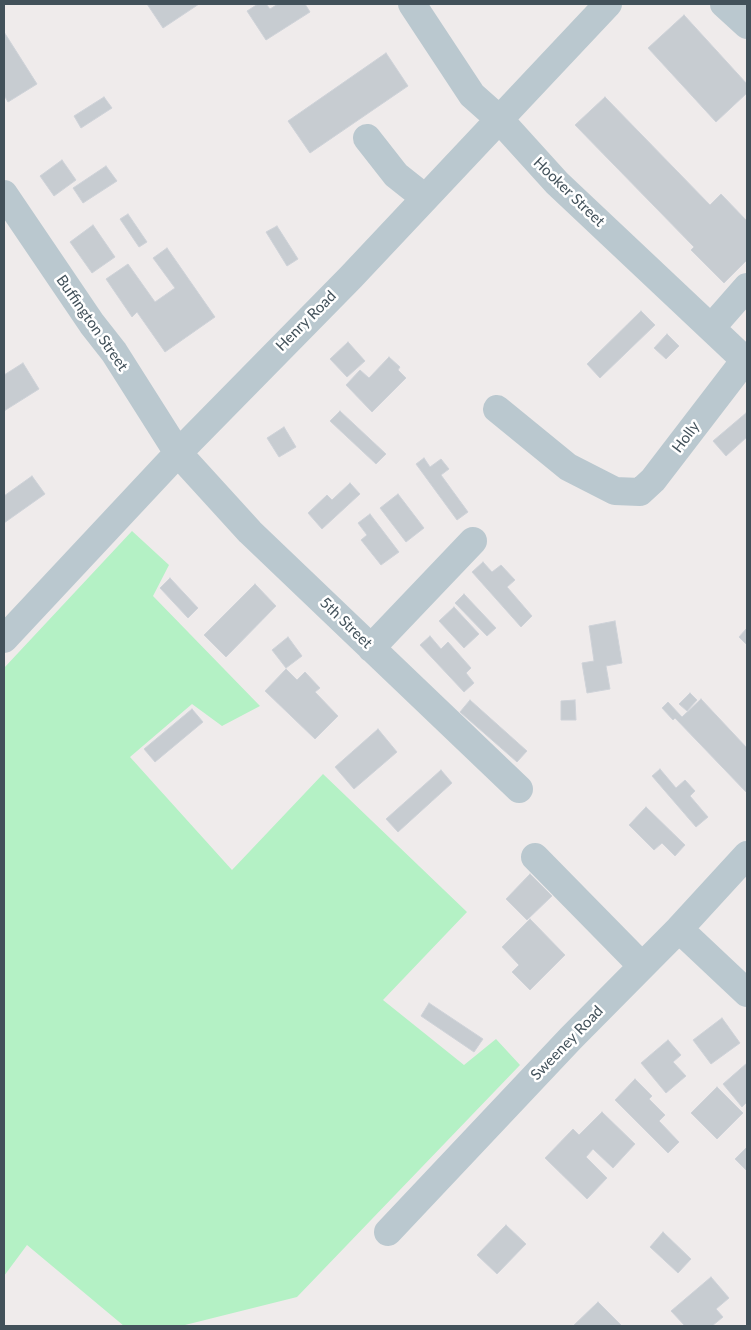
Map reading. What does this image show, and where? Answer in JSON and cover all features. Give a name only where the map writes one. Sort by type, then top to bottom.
[{"type":"street","name":"Hooker Street","points":[[412,4],[472,95],[499,119],[557,183],[746,361]]},
{"type":"street","name":"Henry Road","points":[[4,639],[178,453],[351,277],[608,4]]},
{"type":"street","points":[[724,4],[747,25]]},
{"type":"street","points":[[367,138],[396,176],[425,198]]},
{"type":"street","name":"Buffington Street","points":[[4,194],[92,324],[114,352],[178,453]]},
{"type":"street","points":[[711,328],[747,287]]},
{"type":"street","name":"Holly","points":[[497,410],[568,468],[615,491],[640,492],[653,480],[746,361]]},
{"type":"street","name":"5th Street","points":[[178,453],[250,532],[519,789]]},
{"type":"street","points":[[371,648],[473,540]]},
{"type":"street","name":"Sweeney Road","points":[[388,1232],[571,1038],[679,929],[747,856]]},
{"type":"street","points":[[535,857],[642,966]]},
{"type":"street","points":[[679,929],[747,993]]},
{"type":"green space","points":[[132,531],[169,565],[153,596],[260,706],[222,726],[192,704],[130,757],[232,870],[323,774],[467,912],[383,1000],[464,1065],[496,1039],[520,1065],[297,1297],[181,1326],[124,1326],[27,1245],[4,1276],[4,668]]},
{"type":"building","points":[[147,4],[199,4],[163,28]]},
{"type":"building","points":[[258,4],[266,4],[270,9],[278,4],[305,4],[310,12],[266,40],[247,11]]},
{"type":"building","points":[[684,15],[747,84],[747,93],[716,122],[648,48]]},
{"type":"building","points":[[4,32],[37,84],[8,102],[4,95]]},
{"type":"building","points":[[386,53],[408,86],[310,153],[288,121]]},
{"type":"building","points":[[104,97],[112,108],[81,128],[74,116]]},
{"type":"building","points":[[605,97],[710,205],[721,194],[747,221],[747,260],[724,283],[691,250],[694,247],[575,125]]},
{"type":"building","points":[[62,160],[76,180],[54,196],[40,176]]},
{"type":"building","points":[[106,166],[117,181],[83,203],[73,188]]},
{"type":"building","points":[[128,214],[147,242],[139,247],[120,219]]},
{"type":"building","points":[[93,225],[115,257],[92,273],[70,242]]},
{"type":"building","points":[[277,226],[298,259],[287,266],[266,232]]},
{"type":"building","points":[[167,248],[215,317],[165,352],[137,312],[132,317],[106,279],[128,264],[155,302],[175,288],[153,258]]},
{"type":"building","points":[[641,311],[655,325],[600,378],[587,364]]},
{"type":"building","points":[[667,334],[679,346],[666,359],[654,348]]},
{"type":"building","points":[[348,342],[365,361],[347,377],[330,359]]},
{"type":"building","points":[[389,357],[400,367],[398,370],[406,378],[372,412],[346,385],[360,370],[369,378]]},
{"type":"building","points":[[23,363],[39,389],[4,411],[4,375]]},
{"type":"building","points":[[340,411],[386,454],[376,464],[330,421]]},
{"type":"building","points":[[746,413],[747,437],[726,456],[713,441]]},
{"type":"building","points":[[284,427],[296,447],[279,457],[267,438]]},
{"type":"building","points":[[424,458],[430,467],[441,459],[449,469],[441,475],[468,512],[457,520],[416,464]]},
{"type":"building","points":[[32,476],[45,494],[4,523],[4,496]]},
{"type":"building","points":[[350,483],[360,494],[322,529],[308,513],[327,495],[332,500]]},
{"type":"building","points":[[398,494],[424,528],[406,542],[380,508]]},
{"type":"building","points":[[370,514],[399,552],[381,565],[361,540],[367,535],[358,523]]},
{"type":"building","points":[[483,562],[492,572],[501,565],[515,580],[507,587],[532,616],[521,627],[472,572]]},
{"type":"building","points":[[170,578],[198,608],[188,618],[160,588]]},
{"type":"building","points":[[255,584],[276,606],[226,657],[204,635]]},
{"type":"building","points":[[464,594],[496,628],[487,636],[455,603]]},
{"type":"building","points":[[454,607],[479,634],[464,648],[439,621]]},
{"type":"building","points":[[615,621],[622,663],[606,666],[610,689],[587,693],[582,663],[594,661],[589,626]]},
{"type":"building","points":[[747,628],[747,645],[739,637]]},
{"type":"building","points":[[430,636],[441,649],[448,642],[471,668],[466,673],[474,683],[464,692],[420,645]]},
{"type":"building","points":[[288,637],[302,656],[286,668],[272,650]]},
{"type":"building","points":[[286,669],[297,680],[305,672],[320,688],[315,692],[338,716],[315,739],[265,691]]},
{"type":"building","points":[[690,693],[697,700],[687,711],[679,704]]},
{"type":"building","points":[[701,699],[747,748],[747,793],[675,718],[673,720],[662,708],[668,702],[682,717]]},
{"type":"building","points":[[470,700],[527,751],[517,762],[460,712]]},
{"type":"building","points":[[575,700],[576,720],[561,720],[561,701]]},
{"type":"building","points":[[192,709],[203,722],[155,762],[144,749]]},
{"type":"building","points":[[378,729],[397,752],[354,789],[335,767]]},
{"type":"building","points":[[660,769],[676,788],[685,780],[695,791],[690,796],[708,817],[696,827],[652,776]]},
{"type":"building","points":[[441,770],[452,783],[398,832],[386,819]]},
{"type":"building","points":[[646,807],[685,845],[675,856],[662,843],[654,850],[629,825]]},
{"type":"building","points":[[530,874],[552,896],[527,920],[506,899]]},
{"type":"building","points":[[530,919],[565,955],[530,990],[512,972],[519,965],[502,947]]},
{"type":"building","points":[[429,1003],[483,1039],[474,1052],[421,1016]]},
{"type":"building","points":[[722,1018],[740,1043],[711,1064],[693,1040]]},
{"type":"building","points":[[668,1040],[681,1055],[673,1062],[686,1076],[666,1093],[641,1063]]},
{"type":"building","points":[[747,1063],[747,1102],[742,1107],[723,1084]]},
{"type":"building","points":[[635,1079],[652,1096],[649,1099],[665,1115],[659,1121],[679,1142],[668,1153],[615,1100]]},
{"type":"building","points":[[717,1087],[743,1113],[717,1139],[691,1113]]},
{"type":"building","points":[[602,1112],[635,1144],[613,1168],[593,1149],[586,1157],[607,1178],[587,1199],[545,1158],[573,1129],[579,1135]]},
{"type":"building","points":[[747,1147],[747,1171],[735,1159]]},
{"type":"building","points":[[506,1225],[526,1244],[497,1274],[477,1255]]},
{"type":"building","points":[[663,1232],[691,1259],[678,1273],[650,1247]]},
{"type":"building","points":[[711,1277],[729,1298],[716,1309],[723,1317],[712,1326],[685,1326],[671,1311]]},
{"type":"building","points":[[598,1302],[622,1326],[573,1326]]}]
